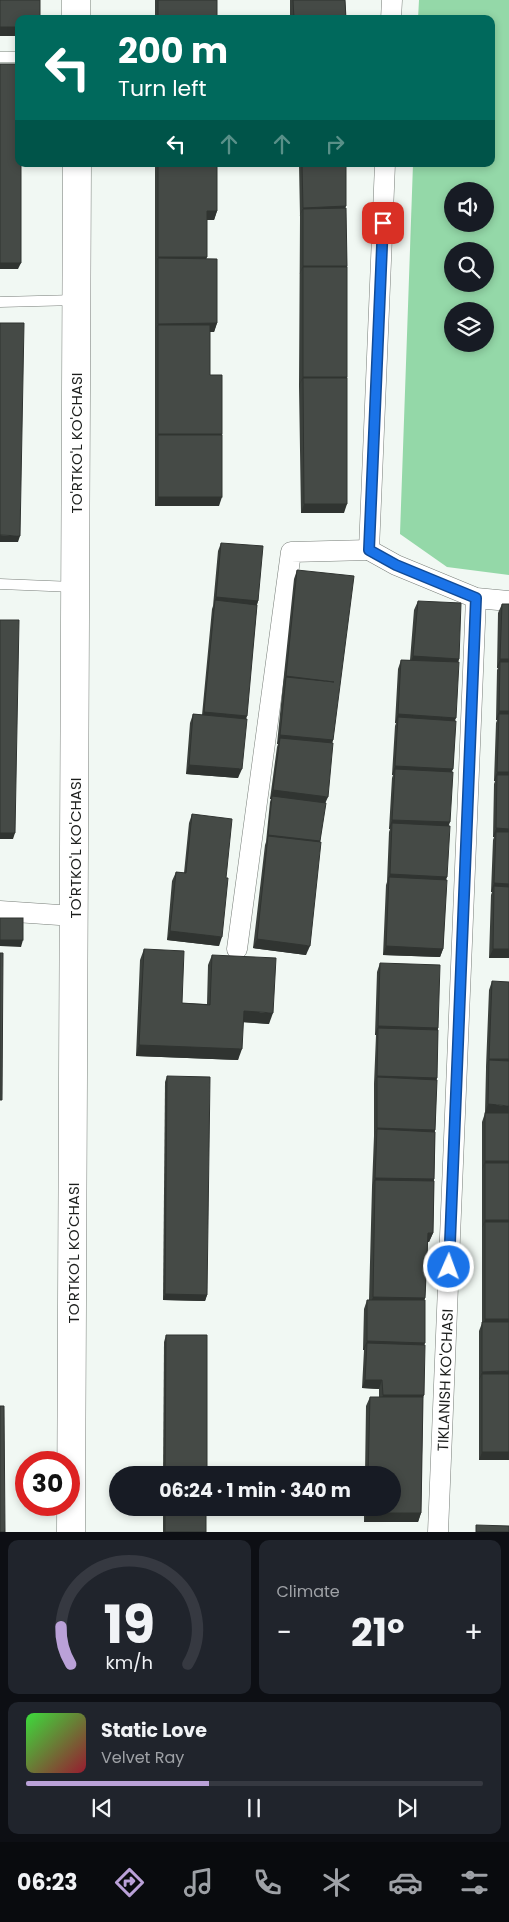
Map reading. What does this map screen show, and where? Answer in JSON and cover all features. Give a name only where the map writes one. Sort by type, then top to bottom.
[{"type":"street","points":[[76,0],[76,15]]},
{"type":"street","points":[[391,15],[392,0]]},
{"type":"street","name":"TO'RTKO'L KO'CHASI","points":[[71,1532],[77,167]]},
{"type":"street","points":[[369,550],[385,167]]},
{"type":"street","points":[[237,949],[291,552],[369,550],[396,565],[476,598],[509,601]]},
{"type":"street","name":"TIKLANISH KO'CHASI","points":[[438,1532],[476,598]]},
{"type":"street","points":[[0,911],[74,916]]},
{"type":"lane","points":[[0,57],[15,57]]},
{"type":"lane","points":[[0,302],[77,300]]},
{"type":"lane","points":[[0,584],[76,587]]},
{"type":"green space","points":[[419,0],[509,0],[509,575],[447,567],[400,534],[413,167],[495,167],[495,15],[418,15]]},
{"type":"building","points":[[0,0],[40,0],[40,15],[15,15],[15,27],[0,27]]},
{"type":"building","points":[[158,0],[217,0],[217,15],[158,15]]},
{"type":"building","points":[[293,0],[345,0],[346,15],[294,15]]},
{"type":"building","points":[[0,64],[15,64],[15,167],[21,167],[21,263],[0,263]]},
{"type":"building","points":[[158,167],[217,167],[217,211],[207,211],[207,257],[158,257]]},
{"type":"building","points":[[302,167],[346,167],[346,206],[303,208]]},
{"type":"building","points":[[346,208],[347,266],[303,266],[303,209]]},
{"type":"building","points":[[158,258],[217,259],[217,323],[158,324]]},
{"type":"building","points":[[303,267],[347,267],[347,377],[303,377]]},
{"type":"building","points":[[0,323],[24,323],[20,536],[0,535]]},
{"type":"building","points":[[158,325],[210,325],[210,375],[222,375],[222,434],[158,434]]},
{"type":"building","points":[[303,378],[347,378],[347,504],[304,504]]},
{"type":"building","points":[[158,435],[222,435],[222,497],[158,497]]},
{"type":"building","points":[[221,543],[263,546],[258,601],[216,597]]},
{"type":"building","points":[[297,570],[354,576],[333,740],[280,735],[286,677],[334,682],[286,676]]},
{"type":"building","points":[[215,600],[257,605],[247,716],[204,712]]},
{"type":"building","points":[[418,601],[461,603],[459,659],[413,656]]},
{"type":"building","points":[[502,604],[509,604],[509,659],[500,659]]},
{"type":"building","points":[[0,620],[19,620],[15,833],[0,833]]},
{"type":"building","points":[[401,660],[459,662],[456,718],[398,714]]},
{"type":"building","points":[[500,662],[509,662],[509,711],[499,711]]},
{"type":"building","points":[[193,714],[247,719],[242,769],[189,765]]},
{"type":"building","points":[[499,714],[509,714],[509,772],[497,772]]},
{"type":"building","points":[[398,717],[456,721],[453,769],[395,766]]},
{"type":"building","points":[[280,738],[333,743],[328,797],[273,790]]},
{"type":"building","points":[[395,769],[453,772],[450,822],[392,820]]},
{"type":"building","points":[[497,775],[509,775],[509,829],[496,828]]},
{"type":"building","points":[[272,796],[326,803],[320,841],[268,835]]},
{"type":"building","points":[[192,814],[232,819],[222,937],[170,931],[176,872],[186,873]]},
{"type":"building","points":[[392,823],[450,826],[447,877],[390,874]]},
{"type":"building","points":[[496,832],[509,832],[509,884],[494,883]]},
{"type":"building","points":[[268,836],[321,842],[310,946],[257,939]]},
{"type":"building","points":[[389,877],[447,880],[443,949],[386,946]]},
{"type":"building","points":[[494,886],[509,887],[509,949],[493,949]]},
{"type":"building","points":[[0,918],[23,918],[23,940],[0,940]]},
{"type":"building","points":[[144,949],[184,951],[182,1003],[210,1005],[212,955],[276,958],[273,1013],[244,1011],[242,1049],[139,1045]]},
{"type":"building","points":[[0,953],[3,953],[2,1100],[0,1100]]},
{"type":"building","points":[[380,963],[440,965],[438,1028],[378,1026]]},
{"type":"building","points":[[492,981],[509,982],[509,1059],[489,1059]]},
{"type":"building","points":[[378,1028],[438,1030],[437,1078],[377,1076]]},
{"type":"building","points":[[489,1060],[509,1061],[509,1106],[488,1104]]},
{"type":"building","points":[[167,1076],[210,1077],[207,1295],[165,1294]]},
{"type":"building","points":[[377,1077],[437,1080],[435,1130],[377,1128]]},
{"type":"building","points":[[485,1113],[509,1113],[509,1161],[485,1161]]},
{"type":"building","points":[[377,1129],[435,1132],[434,1179],[375,1178]]},
{"type":"building","points":[[485,1163],[509,1163],[509,1220],[485,1220]]},
{"type":"building","points":[[375,1180],[434,1181],[433,1233],[428,1233],[425,1298],[373,1297]]},
{"type":"building","points":[[485,1222],[509,1222],[509,1319],[485,1319]]},
{"type":"building","points":[[367,1300],[425,1300],[425,1343],[367,1341]]},
{"type":"building","points":[[482,1322],[509,1322],[509,1371],[482,1372]]},
{"type":"building","points":[[166,1335],[207,1335],[207,1466],[165,1466]]},
{"type":"building","points":[[367,1343],[425,1345],[424,1395],[383,1395],[382,1380],[365,1380]]},
{"type":"building","points":[[482,1374],[509,1374],[509,1452],[482,1452]]},
{"type":"building","points":[[370,1397],[423,1397],[421,1513],[401,1513],[401,1466],[368,1466]]},
{"type":"building","points":[[0,1406],[4,1406],[5,1532],[0,1532]]},
{"type":"building","points":[[165,1516],[206,1516],[206,1532],[165,1532]]},
{"type":"building","points":[[476,1525],[509,1526],[509,1532],[476,1532]]},
{"type":"route","points":[[383,223],[369,550],[396,565],[450,589],[476,598],[449,1267]]}]
